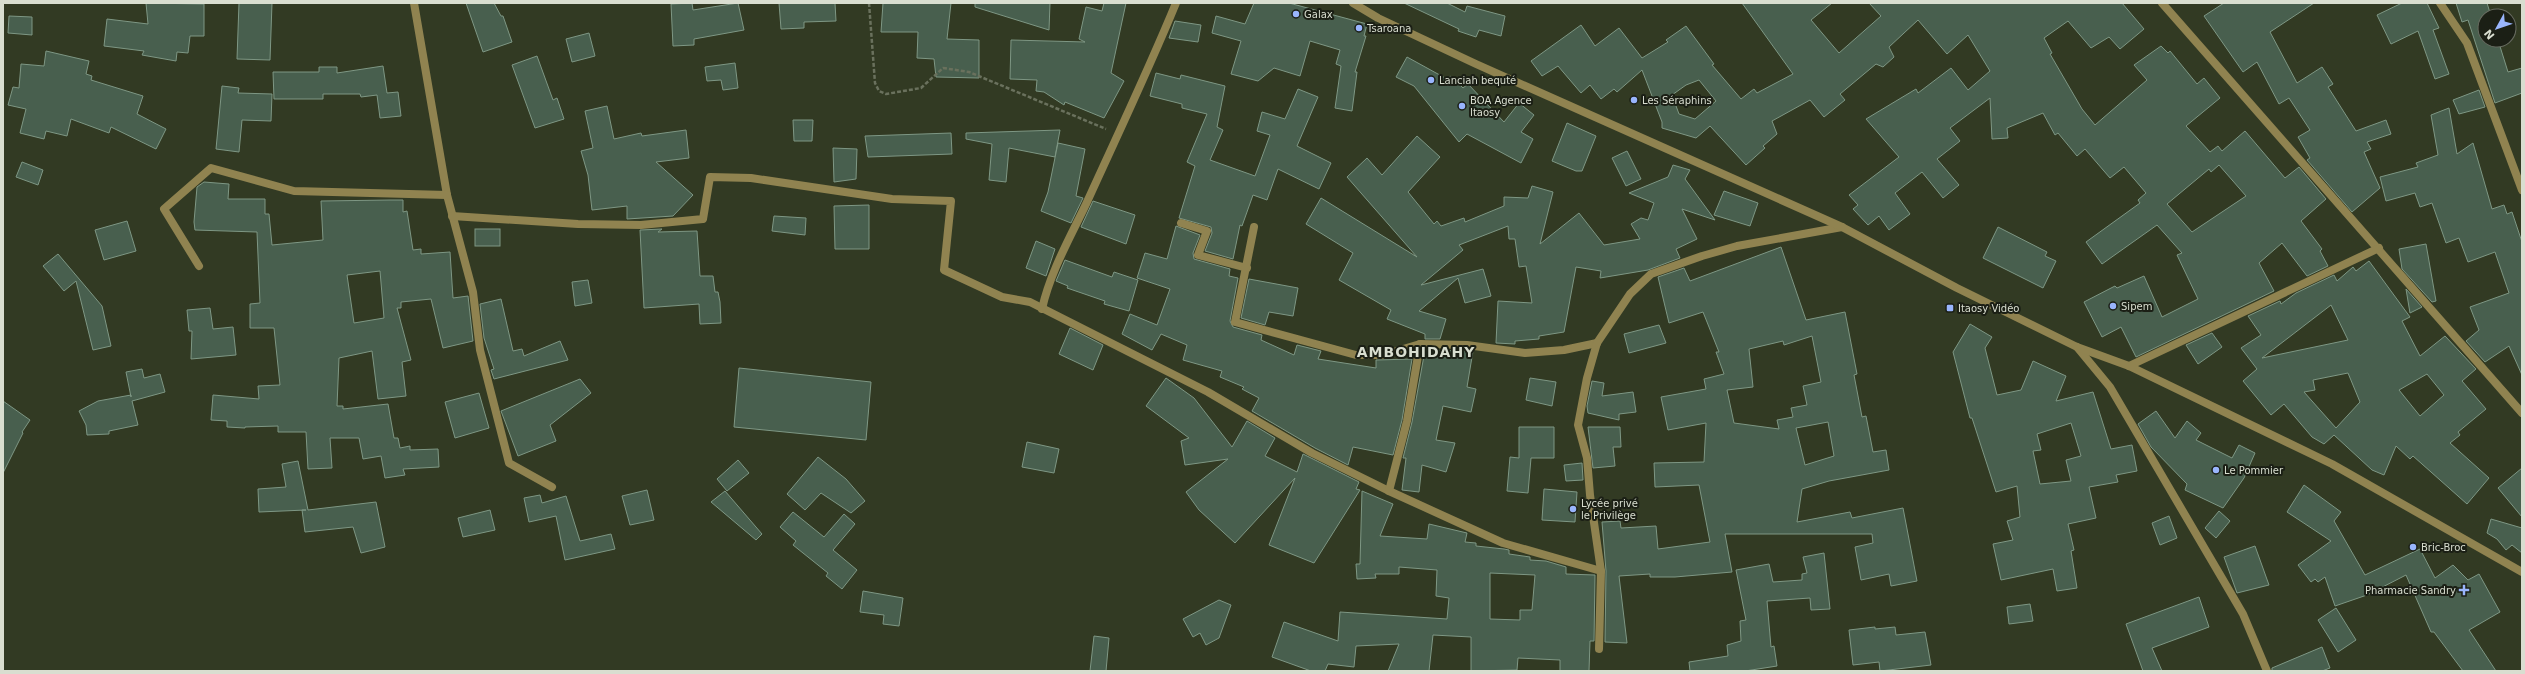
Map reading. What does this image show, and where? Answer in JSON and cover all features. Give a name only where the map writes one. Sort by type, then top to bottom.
[{"type":"street","points":[[414,3],[447,195],[473,292],[480,350],[509,463],[552,487]]},
{"type":"street","points":[[1042,309],[1045,296],[1118,134],[1138,94],[1176,3]]},
{"type":"street","points":[[1353,3],[1378,18],[1476,64],[1842,227],[1957,288],[2077,347],[2128,366],[2332,464],[2522,572]]},
{"type":"street","points":[[2162,3],[2380,248],[2522,413]]},
{"type":"street","points":[[2440,3],[2467,43],[2522,190]]},
{"type":"street","points":[[198,266],[164,209],[211,168],[294,191],[447,195]]},
{"type":"street","points":[[452,216],[578,224],[641,225],[703,219],[710,177],[751,178],[892,199],[951,201],[944,270],[1002,297],[1030,302],[1208,392],[1312,453],[1389,492],[1503,543],[1602,571]]},
{"type":"street","points":[[1181,223],[1207,231],[1198,255],[1247,268]]},
{"type":"street","points":[[1254,227],[1235,322],[1356,355],[1383,355],[1420,344],[1467,344],[1525,353],[1564,350],[1597,343]]},
{"type":"street","points":[[1600,649],[1602,571],[1590,495],[1587,458],[1578,424],[1587,378],[1597,343],[1630,294],[1651,274],[1737,246],[1842,227]]},
{"type":"street","points":[[2128,366],[2380,248]]},
{"type":"street","points":[[1389,492],[1407,421],[1420,344]]},
{"type":"street","points":[[2077,347],[2114,394],[2243,614],[2267,671]]},
{"type":"path","points":[[869,3],[875,83],[879,91],[886,94],[921,88],[943,68],[969,72],[1118,134]]},
{"type":"building","points":[[146,3],[204,4],[204,36],[190,36],[188,53],[177,52],[176,61],[142,55],[144,51],[104,46],[107,19],[148,24]]},
{"type":"building","points":[[239,3],[272,3],[270,60],[237,59]]},
{"type":"building","points":[[466,3],[494,3],[501,16],[503,16],[512,42],[483,52]]},
{"type":"building","points":[[692,3],[693,10],[738,3],[744,30],[694,39],[694,45],[673,46],[671,4]]},
{"type":"building","points":[[779,3],[835,3],[836,21],[804,22],[804,28],[781,29]]},
{"type":"building","points":[[883,3],[951,3],[947,39],[979,40],[979,78],[936,77],[934,59],[917,58],[918,32],[881,32]]},
{"type":"building","points":[[975,3],[1050,3],[1049,30],[975,7]]},
{"type":"building","points":[[1104,3],[1126,3],[1111,73],[1124,81],[1104,118],[1065,102],[1064,105],[1044,92],[1036,91],[1037,80],[1010,79],[1011,40],[1085,42],[1079,39],[1086,7],[1102,11]]},
{"type":"building","points":[[1254,3],[1289,3],[1367,24],[1364,36],[1366,36],[1355,72],[1357,72],[1352,111],[1335,108],[1341,66],[1336,64],[1340,50],[1310,41],[1300,76],[1274,68],[1258,81],[1231,74],[1241,41],[1212,33],[1216,16],[1245,24]]},
{"type":"building","points":[[1404,3],[1447,3],[1465,12],[1467,6],[1505,16],[1501,36],[1479,30],[1476,37],[1458,31],[1459,29]]},
{"type":"building","points":[[1742,3],[1832,3],[1811,20],[1839,53],[1881,16],[1869,3],[2122,3],[2144,29],[2120,49],[2109,37],[2091,48],[2068,21],[2044,38],[2052,53],[2050,54],[2082,109],[2095,125],[2147,80],[2134,65],[2161,46],[2168,53],[2170,51],[2197,84],[2204,78],[2220,98],[2186,126],[2210,152],[2218,146],[2222,151],[2245,131],[2285,178],[2299,167],[2326,199],[2301,221],[2322,249],[2320,251],[2328,266],[2307,276],[2282,243],[2259,263],[2274,291],[2136,357],[2121,327],[2102,337],[2084,302],[2115,286],[2117,288],[2144,276],[2162,317],[2198,299],[2177,255],[2182,253],[2157,225],[2102,264],[2086,242],[2140,203],[2138,200],[2146,193],[2124,167],[2110,178],[2085,149],[2077,156],[2058,133],[2055,135],[2043,113],[2007,128],[2008,138],[1992,139],[1990,98],[1950,128],[1960,141],[1937,159],[1959,185],[1943,198],[1922,172],[1895,193],[1910,214],[1889,230],[1879,216],[1868,225],[1853,209],[1858,205],[1849,195],[1899,157],[1866,119],[1916,89],[1918,93],[1951,68],[1968,90],[1990,71],[1968,35],[1947,54],[1918,20],[1889,47],[1894,57],[1883,67],[1876,64],[1840,94],[1845,100],[1824,117],[1810,100],[1772,121],[1777,134],[1763,146],[1765,148],[1746,165],[1710,126],[1696,138],[1662,128],[1662,122],[1642,70],[1617,92],[1614,89],[1601,99],[1590,85],[1581,93],[1558,66],[1542,76],[1531,61],[1581,25],[1595,46],[1619,28],[1642,58],[1668,42],[1666,40],[1686,26],[1714,64],[1712,65],[1741,99],[1754,89],[1757,93],[1793,74]],"holes":[[[1699,80],[1716,101],[1695,119],[1679,114],[1672,95],[1686,85]],[[2219,165],[2246,196],[2192,232],[2167,204],[2209,169],[2211,172]]]},
{"type":"building","points":[[2224,3],[2314,3],[2270,32],[2297,83],[2322,67],[2333,84],[2328,87],[2356,131],[2386,120],[2391,134],[2367,142],[2371,149],[2364,152],[2380,188],[2352,212],[2307,160],[2310,158],[2298,137],[2310,130],[2289,98],[2279,104],[2257,62],[2243,72],[2204,16]]},
{"type":"building","points":[[2402,3],[2427,3],[2439,28],[2433,30],[2449,74],[2435,79],[2418,31],[2391,44],[2377,15]]},
{"type":"building","points":[[2456,3],[2487,3],[2489,8],[2477,8],[2477,48],[2468,20],[2462,22]]},
{"type":"building","points":[[9,16],[32,17],[32,35],[8,33]]},
{"type":"building","points":[[1175,21],[1201,25],[1198,42],[1169,38]]},
{"type":"building","points":[[589,33],[595,56],[572,62],[566,39]]},
{"type":"building","points":[[2477,48],[2500,48],[2508,72],[2522,68],[2522,93],[2495,103]]},
{"type":"building","points":[[46,51],[89,61],[86,74],[92,76],[91,80],[143,96],[137,114],[166,129],[156,149],[111,127],[109,133],[71,119],[67,136],[46,131],[44,139],[20,133],[26,109],[8,105],[13,87],[19,88],[21,64],[44,66]]},
{"type":"building","points":[[537,56],[553,100],[557,98],[564,119],[535,128],[512,65]]},
{"type":"building","points":[[1407,57],[1447,79],[1451,76],[1463,88],[1468,84],[1504,122],[1519,103],[1534,115],[1521,132],[1533,139],[1521,163],[1467,134],[1459,142],[1414,86],[1396,77]]},
{"type":"building","points":[[735,63],[738,88],[723,90],[721,80],[707,81],[705,67]]},
{"type":"building","points":[[383,66],[387,93],[398,92],[401,116],[380,118],[377,95],[361,97],[360,94],[323,94],[323,99],[274,99],[273,72],[319,72],[319,67],[337,67],[337,73]]},
{"type":"building","points":[[1156,73],[1180,79],[1181,75],[1225,86],[1217,127],[1223,130],[1210,160],[1255,176],[1270,135],[1257,131],[1262,112],[1285,119],[1298,89],[1318,97],[1297,146],[1331,163],[1319,189],[1278,169],[1267,200],[1253,195],[1242,226],[1240,225],[1233,259],[1205,251],[1212,233],[1211,227],[1179,218],[1195,166],[1187,162],[1207,114],[1182,108],[1182,104],[1150,96]]},
{"type":"building","points":[[222,86],[239,88],[238,93],[272,94],[271,121],[242,120],[239,152],[216,149]]},
{"type":"building","points":[[2479,90],[2485,107],[2459,114],[2453,100]]},
{"type":"building","points":[[607,106],[614,139],[641,133],[642,136],[686,130],[689,158],[656,162],[693,195],[673,216],[627,219],[627,206],[592,210],[588,175],[581,151],[593,148],[585,111]]},
{"type":"building","points":[[2449,108],[2457,154],[2473,143],[2492,209],[2504,205],[2507,214],[2512,212],[2522,242],[2522,375],[2509,346],[2485,362],[2466,341],[2479,330],[2470,307],[2509,293],[2495,252],[2468,262],[2459,238],[2446,243],[2432,203],[2420,207],[2415,193],[2386,201],[2380,177],[2418,167],[2416,163],[2438,155],[2431,115]]},
{"type":"building","points":[[793,120],[813,120],[812,141],[794,141]]},
{"type":"building","points":[[1567,123],[1596,136],[1582,171],[1576,171],[1552,161]]},
{"type":"building","points":[[1060,130],[1055,157],[1009,148],[1006,182],[989,180],[992,144],[966,139],[966,133]]},
{"type":"building","points":[[951,133],[952,154],[868,157],[865,136]]},
{"type":"building","points":[[1417,136],[1440,157],[1408,192],[1434,224],[1437,221],[1441,226],[1464,218],[1465,222],[1504,206],[1504,197],[1528,198],[1532,186],[1553,192],[1540,244],[1579,213],[1604,245],[1640,239],[1631,224],[1641,218],[1648,220],[1654,203],[1629,193],[1668,177],[1673,165],[1690,170],[1685,179],[1715,220],[1682,209],[1697,239],[1676,249],[1680,258],[1648,270],[1600,278],[1601,271],[1576,267],[1564,332],[1539,336],[1539,339],[1515,341],[1515,344],[1496,343],[1498,301],[1532,303],[1526,266],[1519,267],[1515,239],[1509,239],[1508,226],[1459,245],[1463,250],[1421,285],[1483,269],[1491,296],[1465,303],[1458,278],[1419,311],[1446,319],[1440,339],[1425,339],[1425,334],[1387,319],[1391,310],[1339,280],[1353,253],[1306,224],[1321,198],[1417,257],[1347,177],[1367,158],[1382,175]]},
{"type":"building","points":[[1058,143],[1085,149],[1076,196],[1083,198],[1071,223],[1041,211],[1048,192]]},
{"type":"building","points":[[833,148],[857,149],[856,179],[834,182]]},
{"type":"building","points":[[1627,151],[1641,179],[1626,186],[1612,158]]},
{"type":"building","points":[[22,162],[43,170],[38,185],[16,177]]},
{"type":"building","points":[[204,182],[229,184],[228,199],[265,199],[265,214],[269,214],[272,245],[323,240],[321,201],[403,200],[403,212],[407,211],[413,250],[421,249],[421,254],[450,252],[453,298],[468,296],[473,341],[443,348],[431,299],[401,302],[401,308],[397,308],[411,360],[402,362],[406,396],[378,399],[372,351],[339,358],[337,406],[343,406],[343,409],[388,404],[394,438],[398,438],[400,448],[410,446],[410,450],[438,449],[439,467],[403,469],[405,475],[385,478],[381,456],[363,459],[359,438],[330,438],[332,468],[308,469],[306,432],[278,432],[278,426],[245,428],[227,427],[227,421],[211,420],[213,395],[259,399],[258,386],[280,385],[274,328],[250,328],[250,304],[260,303],[257,232],[195,230],[194,222],[197,187]],"holes":[[[380,271],[384,318],[354,323],[347,275]]]},
{"type":"building","points":[[1724,191],[1758,203],[1750,226],[1714,215]]},
{"type":"building","points":[[1093,201],[1135,215],[1126,244],[1081,227]]},
{"type":"building","points":[[869,205],[869,249],[835,249],[834,206]]},
{"type":"building","points":[[774,216],[806,218],[805,235],[772,231]]},
{"type":"building","points":[[127,221],[136,251],[104,260],[95,230]]},
{"type":"building","points":[[1176,226],[1200,235],[1193,253],[1194,259],[1230,269],[1229,276],[1238,278],[1230,321],[1233,327],[1262,335],[1261,340],[1294,355],[1297,345],[1321,351],[1318,359],[1376,368],[1376,360],[1412,359],[1402,420],[1393,455],[1353,447],[1348,465],[1315,448],[1252,411],[1259,398],[1242,389],[1244,387],[1220,377],[1222,371],[1183,360],[1187,345],[1161,334],[1152,350],[1122,334],[1130,314],[1157,325],[1170,289],[1137,278],[1145,253],[1167,259]]},
{"type":"building","points":[[1998,227],[2047,252],[2045,256],[2056,261],[2043,288],[1983,258]]},
{"type":"building","points":[[475,229],[500,229],[500,246],[475,246]]},
{"type":"building","points":[[662,229],[658,232],[697,231],[700,276],[713,276],[715,292],[718,292],[720,302],[721,323],[700,324],[699,304],[644,308],[640,230]]},
{"type":"building","points":[[1036,241],[1055,249],[1046,276],[1026,268]]},
{"type":"building","points":[[2426,244],[2436,301],[2432,302],[2402,269],[2399,249]]},
{"type":"building","points":[[1781,247],[1806,320],[1845,312],[1857,374],[1854,375],[1862,417],[1866,416],[1873,452],[1886,450],[1889,470],[1829,481],[1802,489],[1797,522],[1850,512],[1852,518],[1903,508],[1917,581],[1891,586],[1889,574],[1861,580],[1855,547],[1873,543],[1872,534],[1725,534],[1732,572],[1675,577],[1650,577],[1650,574],[1619,576],[1627,643],[1605,642],[1606,571],[1602,522],[1620,521],[1621,528],[1656,526],[1658,549],[1710,542],[1699,485],[1655,487],[1654,463],[1704,462],[1706,423],[1668,430],[1661,397],[1706,389],[1704,379],[1724,374],[1716,352],[1719,352],[1703,312],[1669,323],[1658,277],[1684,268],[1690,281]],"holes":[[[1812,336],[1821,382],[1803,386],[1807,405],[1791,408],[1793,417],[1777,420],[1779,429],[1734,423],[1727,390],[1753,387],[1749,349],[1783,341],[1784,345]],[[1828,422],[1834,456],[1805,465],[1796,428]]]},
{"type":"building","points":[[58,254],[102,306],[111,346],[93,350],[76,281],[64,291],[43,266]]},
{"type":"building","points":[[1065,260],[1112,277],[1114,272],[1138,280],[1129,311],[1104,304],[1105,301],[1067,288],[1068,286],[1056,281]]},
{"type":"building","points":[[2369,261],[2410,317],[2402,321],[2420,356],[2445,336],[2476,369],[2462,381],[2486,409],[2458,432],[2460,435],[2450,443],[2489,478],[2467,504],[2413,456],[2410,459],[2396,446],[2384,475],[2372,470],[2334,435],[2324,444],[2312,437],[2284,404],[2271,415],[2243,381],[2257,369],[2241,348],[2261,335],[2248,316],[2280,301],[2281,304],[2296,293],[2334,275],[2337,281],[2353,267],[2356,271]],"holes":[[[2331,305],[2348,340],[2262,358]],[[2348,373],[2360,402],[2336,428],[2304,392],[2315,390],[2313,380]],[[2427,374],[2444,395],[2420,416],[2399,390]]]},
{"type":"building","points":[[1249,279],[1298,288],[1293,316],[1269,312],[1265,325],[1241,318]]},
{"type":"building","points":[[588,280],[592,303],[575,306],[572,282]]},
{"type":"building","points":[[2406,289],[2422,307],[2410,313]]},
{"type":"building","points":[[501,299],[513,351],[522,349],[524,356],[560,341],[568,360],[494,379],[491,370],[494,369],[484,338],[480,304]]},
{"type":"building","points":[[210,308],[213,329],[233,327],[236,355],[191,359],[192,331],[189,331],[187,310]]},
{"type":"building","points":[[1970,324],[1992,337],[1985,348],[1997,395],[2021,390],[2033,361],[2066,376],[2056,401],[2093,392],[2111,449],[2132,445],[2137,471],[2116,475],[2118,482],[2089,487],[2096,518],[2068,524],[2074,550],[2071,551],[2077,588],[2057,591],[2053,569],[2001,580],[1993,544],[2013,540],[2007,521],[2020,517],[2017,486],[1996,492],[1972,418],[1970,418],[1953,352]],"holes":[[[2071,423],[2081,456],[2066,460],[2071,481],[2040,484],[2033,451],[2041,450],[2037,434]]]},
{"type":"building","points":[[1659,325],[1666,343],[1629,353],[1624,334]]},
{"type":"building","points":[[1070,328],[1103,345],[1093,370],[1059,354]]},
{"type":"building","points":[[2212,333],[2222,347],[2198,364],[2186,345]]},
{"type":"building","points":[[1425,350],[1473,351],[1467,387],[1476,389],[1471,412],[1443,406],[1436,440],[1455,443],[1446,472],[1422,465],[1419,492],[1402,490],[1406,458],[1403,458],[1412,422]]},
{"type":"building","points":[[739,368],[871,382],[866,440],[734,427]]},
{"type":"building","points":[[142,369],[144,378],[160,374],[165,392],[132,401],[138,425],[109,431],[109,434],[87,435],[86,425],[79,411],[98,401],[131,395],[126,372]]},
{"type":"building","points":[[1166,378],[1194,398],[1232,447],[1247,421],[1275,438],[1265,456],[1297,472],[1303,454],[1359,482],[1356,489],[1360,490],[1314,563],[1269,545],[1295,478],[1235,543],[1199,510],[1186,492],[1228,459],[1185,465],[1181,441],[1189,438],[1146,406]]},
{"type":"building","points":[[1530,378],[1556,382],[1552,406],[1526,400]]},
{"type":"building","points":[[580,379],[591,393],[550,425],[556,441],[518,456],[501,411]]},
{"type":"building","points":[[1592,381],[1604,383],[1602,396],[1633,392],[1636,412],[1619,414],[1619,420],[1588,413],[1587,406]]},
{"type":"building","points":[[479,393],[489,428],[455,438],[445,402]]},
{"type":"building","points":[[3,401],[30,420],[22,432],[23,433],[3,473]]},
{"type":"building","points":[[2156,411],[2175,438],[2187,421],[2201,433],[2196,440],[2232,458],[2239,445],[2255,453],[2244,478],[2223,508],[2185,490],[2187,484],[2151,447],[2138,424]]},
{"type":"building","points":[[1519,427],[1554,427],[1554,458],[1531,458],[1528,493],[1507,491],[1510,457],[1519,458]]},
{"type":"building","points":[[1588,427],[1620,427],[1621,447],[1613,447],[1615,466],[1593,468]]},
{"type":"building","points":[[1027,442],[1059,449],[1054,473],[1022,467]]},
{"type":"building","points":[[818,457],[846,479],[865,501],[851,513],[821,493],[805,510],[787,494]]},
{"type":"building","points":[[738,460],[749,473],[727,491],[717,479]]},
{"type":"building","points":[[298,461],[308,510],[376,502],[385,547],[361,553],[353,527],[305,532],[302,510],[259,512],[258,489],[286,487],[282,464]]},
{"type":"building","points":[[1582,463],[1583,480],[1566,481],[1564,465]]},
{"type":"building","points":[[2522,468],[2522,517],[2498,488]]},
{"type":"building","points":[[2304,485],[2341,512],[2334,521],[2365,575],[2420,549],[2435,578],[2453,565],[2468,580],[2479,574],[2500,612],[2469,630],[2496,671],[2463,671],[2434,632],[2431,632],[2406,575],[2367,595],[2335,606],[2325,577],[2318,582],[2315,579],[2311,582],[2298,565],[2331,541],[2287,512]]},
{"type":"building","points":[[1544,489],[1577,492],[1575,522],[1542,520]]},
{"type":"building","points":[[647,490],[654,520],[630,525],[622,496]]},
{"type":"building","points":[[725,491],[762,534],[756,540],[711,502]]},
{"type":"building","points":[[1362,491],[1393,504],[1380,536],[1427,539],[1429,524],[1467,533],[1465,542],[1476,543],[1476,546],[1509,550],[1509,554],[1530,557],[1530,560],[1546,561],[1566,567],[1566,574],[1595,575],[1594,641],[1590,641],[1589,671],[1560,671],[1560,660],[1518,658],[1517,670],[1471,671],[1471,637],[1433,635],[1429,671],[1388,671],[1399,644],[1356,646],[1354,667],[1328,664],[1325,671],[1311,671],[1272,657],[1284,622],[1338,641],[1340,612],[1447,619],[1449,598],[1436,596],[1437,570],[1399,567],[1399,574],[1375,574],[1376,578],[1357,579],[1356,564],[1360,564]],"holes":[[[1490,573],[1535,575],[1532,610],[1520,610],[1520,620],[1490,619]]]},
{"type":"building","points":[[540,495],[542,503],[566,496],[580,541],[611,534],[615,549],[565,560],[556,516],[529,522],[524,498]]},
{"type":"building","points":[[490,510],[495,530],[463,537],[458,518]]},
{"type":"building","points":[[2219,511],[2230,521],[2216,538],[2205,528]]},
{"type":"building","points":[[793,512],[824,537],[844,514],[855,524],[833,550],[857,570],[842,589],[826,576],[828,573],[793,545],[796,541],[780,527]]},
{"type":"building","points":[[2169,516],[2177,538],[2160,545],[2152,523]]},
{"type":"building","points":[[2491,519],[2522,528],[2522,553],[2512,545],[2506,550],[2497,539],[2487,533]]},
{"type":"building","points":[[2255,546],[2269,585],[2237,593],[2224,557]]},
{"type":"building","points":[[1824,553],[1830,609],[1811,610],[1810,598],[1767,601],[1771,647],[1774,646],[1777,666],[1745,671],[1690,671],[1689,662],[1728,656],[1727,645],[1741,641],[1740,621],[1746,620],[1736,570],[1769,564],[1773,582],[1802,580],[1802,574],[1807,573],[1803,557]]},
{"type":"building","points":[[863,591],[903,598],[899,626],[883,624],[884,615],[860,612]]},
{"type":"building","points":[[2199,597],[2209,627],[2152,648],[2162,671],[2143,671],[2126,624]]},
{"type":"building","points":[[1219,600],[1231,605],[1219,638],[1206,645],[1200,633],[1193,637],[1183,619]]},
{"type":"building","points":[[2030,604],[2033,621],[2009,624],[2007,607]]},
{"type":"building","points":[[2336,608],[2356,640],[2338,652],[2318,620]]},
{"type":"building","points":[[1875,627],[1875,629],[1895,627],[1896,635],[1925,632],[1931,665],[1880,671],[1879,662],[1853,665],[1849,630]]},
{"type":"building","points":[[1094,636],[1109,638],[1106,671],[1090,671]]},
{"type":"building","points":[[2322,647],[2330,668],[2322,671],[2272,671],[2272,668]]},
{"type":"place","name":"Galax","points":[[1296,14]]},
{"type":"place","name":"Tsaroana","points":[[1359,28]]},
{"type":"place","name":"Lanciah bequté","points":[[1431,80]]},
{"type":"place","name":"Les Séraphins","points":[[1634,100]]},
{"type":"place","name":"BOA Agence Itaosy","points":[[1462,106]]},
{"type":"place","name":"Sipem","points":[[2113,306]]},
{"type":"place","name":"Itaosy Vidéo","points":[[1950,308]]},
{"type":"place","name":"Le Pommier","points":[[2216,470]]},
{"type":"place","name":"Lycée privé le Privilège","points":[[1573,509]]},
{"type":"place","name":"Bric-Broc","points":[[2413,547]]},
{"type":"place","name":"Pharmacie Sandry","points":[[2464,590]]},
{"type":"district","name":"AMBOHIDAHY","points":[[1416,352]]}]
